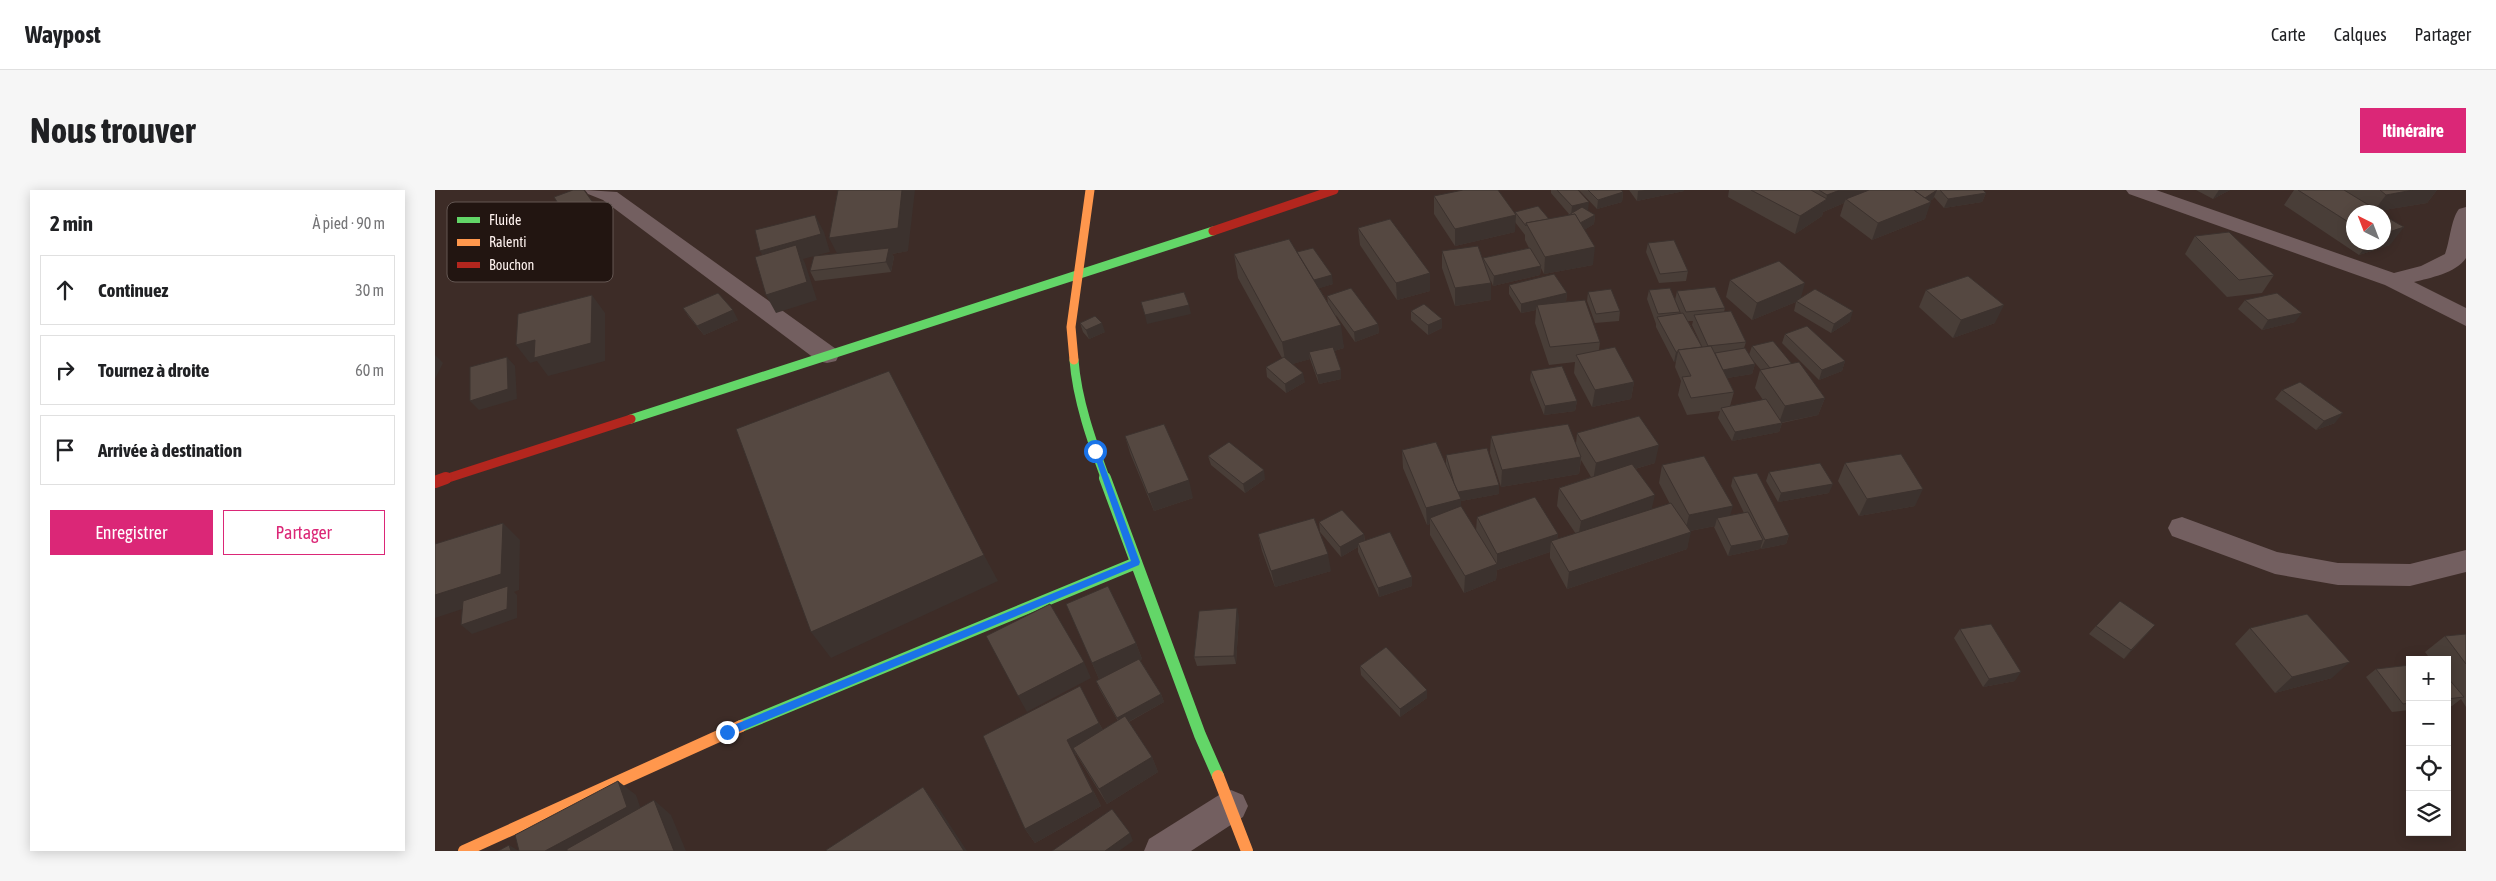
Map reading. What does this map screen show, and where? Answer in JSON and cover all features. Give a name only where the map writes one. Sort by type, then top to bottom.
[{"type":"street","points":[[595,190],[610,196],[827,355]]},
{"type":"street","points":[[1090,190],[1071,327],[1075,376],[1095,451],[1200,735],[1231,806],[1247,851]]},
{"type":"street","points":[[435,482],[1078,276],[1334,190]]},
{"type":"street","points":[[2136,190],[2393,280],[2466,318]]},
{"type":"street","points":[[2463,190],[2466,206]]},
{"type":"street","points":[[2393,280],[2429,271],[2455,258],[2462,239],[2466,213]]},
{"type":"street","points":[[2182,528],[2275,563],[2338,574],[2410,574],[2466,561]]},
{"type":"street","points":[[464,851],[727,732],[1136,562]]},
{"type":"street","points":[[1161,851],[1231,806]]},
{"type":"building","points":[[573,190],[584,190],[592,202],[557,202],[554,197]]},
{"type":"building","points":[[838,190],[902,190],[898,228],[829,238]]},
{"type":"building","points":[[1463,190],[1498,190],[1516,215],[1455,229],[1434,196]]},
{"type":"building","points":[[1557,190],[1578,190],[1589,202],[1572,206]]},
{"type":"building","points":[[1588,190],[1621,190],[1623,192],[1598,200]]},
{"type":"building","points":[[1751,190],[1811,190],[1827,199],[1800,216]]},
{"type":"building","points":[[1819,190],[1840,190],[1827,195]]},
{"type":"building","points":[[1869,190],[1914,190],[1931,202],[1878,223],[1846,199]]},
{"type":"building","points":[[1914,190],[1937,190],[1925,198]]},
{"type":"building","points":[[1940,190],[1983,190],[1986,193],[1948,199]]},
{"type":"building","points":[[2298,190],[2344,190],[2369,205],[2346,205],[2346,221]]},
{"type":"building","points":[[2380,190],[2413,190],[2386,195]]},
{"type":"building","points":[[1538,206],[1549,219],[1526,223],[1526,226],[1515,212]]},
{"type":"building","points":[[1582,207],[1595,215],[1580,223],[1575,214],[1567,216]]},
{"type":"building","points":[[1575,214],[1595,247],[1545,257],[1526,223]]},
{"type":"building","points":[[815,215],[821,234],[760,251],[755,230]]},
{"type":"building","points":[[1390,219],[1430,273],[1396,283],[1358,228]]},
{"type":"building","points":[[2391,220],[2404,227],[2391,231]]},
{"type":"building","points":[[2229,232],[2274,275],[2239,280],[2195,236]]},
{"type":"building","points":[[1289,239],[1341,325],[1282,342],[1234,254]]},
{"type":"building","points":[[1674,240],[1688,271],[1660,274],[1648,243]]},
{"type":"building","points":[[796,245],[807,282],[766,295],[755,257]]},
{"type":"building","points":[[1478,246],[1491,283],[1455,288],[1442,251]]},
{"type":"building","points":[[889,248],[886,262],[810,271],[814,256]]},
{"type":"building","points":[[1313,248],[1332,275],[1314,280],[1297,252]]},
{"type":"building","points":[[1530,248],[1541,266],[1494,276],[1483,258]]},
{"type":"building","points":[[1779,261],[1805,283],[1757,303],[1730,280]]},
{"type":"building","points":[[1554,274],[1567,293],[1521,304],[1509,285]]},
{"type":"building","points":[[1968,276],[2004,305],[1961,320],[1926,290]]},
{"type":"building","points":[[1715,287],[1725,308],[1686,312],[1677,291]]},
{"type":"building","points":[[1351,288],[1378,324],[1354,332],[1327,296]]},
{"type":"building","points":[[1670,288],[1680,312],[1658,314],[1649,290]]},
{"type":"building","points":[[1611,289],[1620,311],[1596,314],[1588,292]]},
{"type":"building","points":[[1815,289],[1853,311],[1834,324],[1796,301]]},
{"type":"building","points":[[1184,292],[1189,305],[1145,315],[1141,302]]},
{"type":"building","points":[[718,293],[733,310],[697,326],[683,308]]},
{"type":"building","points":[[2277,293],[2302,313],[2268,320],[2245,300]]},
{"type":"building","points":[[592,295],[591,343],[534,358],[535,340],[516,345],[518,314]]},
{"type":"building","points":[[1585,300],[1600,342],[1550,347],[1537,305]]},
{"type":"building","points":[[1424,304],[1442,319],[1428,325],[1411,311]]},
{"type":"building","points":[[1731,311],[1746,342],[1708,346],[1694,315]]},
{"type":"building","points":[[1683,313],[1702,347],[1678,350],[1676,352],[1657,317]]},
{"type":"building","points":[[1095,316],[1102,323],[1086,330],[1080,323]]},
{"type":"building","points":[[1807,326],[1845,361],[1822,370],[1785,334]]},
{"type":"building","points":[[1773,341],[1792,364],[1770,368],[1752,346]]},
{"type":"building","points":[[1711,346],[1734,392],[1691,398],[1682,377],[1691,376],[1678,350]]},
{"type":"building","points":[[1333,347],[1341,370],[1317,375],[1309,352]]},
{"type":"building","points":[[1615,347],[1634,382],[1595,390],[1576,355]]},
{"type":"building","points":[[1745,348],[1755,364],[1723,370],[1715,353]]},
{"type":"building","points":[[507,357],[508,389],[470,401],[470,367]]},
{"type":"building","points":[[1284,357],[1303,373],[1285,384],[1266,367]]},
{"type":"building","points":[[1799,362],[1825,398],[1785,406],[1760,370]]},
{"type":"building","points":[[1562,366],[1577,401],[1545,406],[1531,371]]},
{"type":"building","points":[[889,371],[984,555],[811,632],[736,429]]},
{"type":"building","points":[[2300,382],[2343,413],[2324,421],[2282,390]]},
{"type":"building","points":[[1766,399],[1782,423],[1735,432],[1721,408]]},
{"type":"building","points":[[1639,416],[1659,445],[1596,463],[1577,433]]},
{"type":"building","points":[[1164,424],[1189,480],[1148,494],[1125,436]]},
{"type":"building","points":[[1568,424],[1581,457],[1502,470],[1491,436]]},
{"type":"building","points":[[1229,442],[1264,470],[1243,484],[1208,456]]},
{"type":"building","points":[[1436,442],[1461,499],[1426,508],[1402,450]]},
{"type":"building","points":[[1487,448],[1499,485],[1458,492],[1446,455]]},
{"type":"building","points":[[1901,454],[1923,489],[1867,499],[1845,463]]},
{"type":"building","points":[[1704,456],[1733,506],[1689,515],[1662,465]]},
{"type":"building","points":[[1820,463],[1833,484],[1781,493],[1769,472]]},
{"type":"building","points":[[1632,464],[1655,495],[1581,521],[1559,488]]},
{"type":"building","points":[[1757,473],[1789,535],[1765,540],[1733,477]]},
{"type":"building","points":[[1535,497],[1558,534],[1497,554],[1477,517]]},
{"type":"building","points":[[1671,503],[1691,532],[1569,572],[1551,541]]},
{"type":"building","points":[[1461,506],[1497,564],[1465,576],[1430,518]]},
{"type":"building","points":[[1342,510],[1364,534],[1340,547],[1319,522]]},
{"type":"building","points":[[1748,512],[1763,540],[1731,546],[1717,518]]},
{"type":"building","points":[[1314,518],[1328,554],[1271,571],[1258,534]]},
{"type":"building","points":[[503,523],[501,574],[435,595],[435,544]]},
{"type":"building","points":[[1390,532],[1412,577],[1378,588],[1358,543]]},
{"type":"building","points":[[508,586],[507,609],[461,625],[463,601]]},
{"type":"building","points":[[1108,586],[1136,643],[1092,663],[1066,604]]},
{"type":"building","points":[[2120,601],[2155,625],[2131,650],[2096,626]]},
{"type":"building","points":[[1050,604],[1084,662],[1018,696],[986,636]]},
{"type":"building","points":[[1237,608],[1234,656],[1194,657],[1199,611]]},
{"type":"building","points":[[2307,614],[2350,662],[2292,677],[2250,628]]},
{"type":"building","points":[[1991,624],[2021,672],[1989,679],[1960,629]]},
{"type":"building","points":[[2466,634],[2466,664],[2445,636]]},
{"type":"building","points":[[1386,647],[1427,690],[1400,709],[1360,666]]},
{"type":"building","points":[[1139,659],[1161,694],[1117,718],[1096,681]]},
{"type":"building","points":[[2406,665],[2406,704],[2403,704],[2376,669]]},
{"type":"building","points":[[2451,682],[2464,697],[2451,699]]},
{"type":"building","points":[[1080,686],[1099,723],[1067,740],[1093,792],[1025,829],[983,736]]},
{"type":"building","points":[[1125,716],[1152,757],[1099,789],[1073,748]]},
{"type":"building","points":[[618,781],[627,807],[545,851],[519,851],[515,835]]},
{"type":"building","points":[[923,787],[964,851],[826,850]]},
{"type":"building","points":[[654,800],[674,851],[567,851],[567,849]]},
{"type":"building","points":[[1112,809],[1130,833],[1105,851],[1052,851]]},
{"type":"building","points":[[509,845],[511,851],[498,851]]},
{"type":"traffic: fast","points":[[631,419],[1213,231]]},
{"type":"traffic: fast","points":[[1074,360],[1075,375],[1095,451],[1200,735],[1218,776]]},
{"type":"traffic: fast","points":[[741,726],[1136,563]]},
{"type":"traffic: slow","points":[[1074,360],[1071,327],[1090,190]]},
{"type":"traffic: slow","points":[[464,851],[741,726]]},
{"type":"traffic: slow","points":[[1218,776],[1247,851]]},
{"type":"traffic: jam","points":[[1213,231],[1334,190]]},
{"type":"traffic: jam","points":[[435,482],[631,419]]},
{"type":"route","points":[[727,732],[1136,562],[1095,451]]}]
